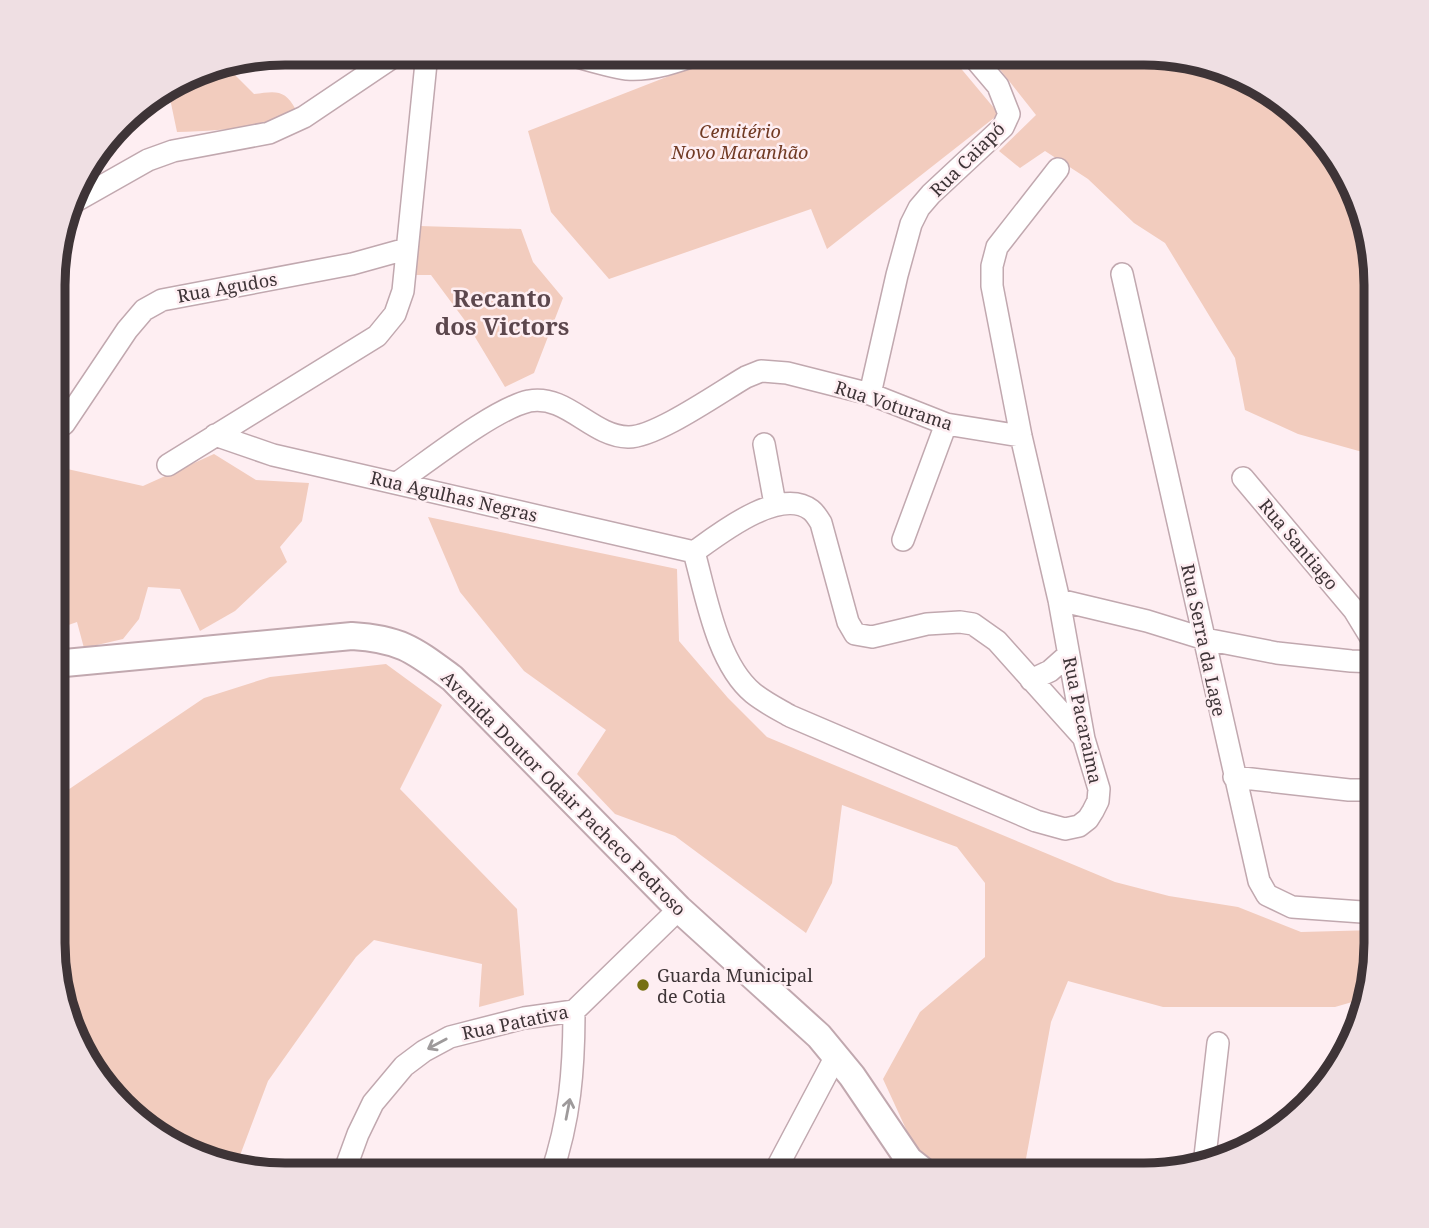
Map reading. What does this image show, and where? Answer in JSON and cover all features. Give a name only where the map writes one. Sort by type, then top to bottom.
[{"type":"main road","name":"Avenida Doutor Odair Pacheco Pedroso","points":[[65,663],[352,636],[394,641],[414,650],[452,678],[680,909],[819,1037],[852,1076],[913,1163]]},
{"type":"street","points":[[83,197],[148,160],[173,151],[269,133],[304,117],[380,65]]},
{"type":"street","points":[[168,465],[377,336],[395,314],[403,291],[426,65]]},
{"type":"street","points":[[606,65],[631,69],[654,65]]},
{"type":"street","name":"Rua Caiapó","points":[[870,394],[911,224],[919,208],[931,194],[1003,127],[1009,114],[998,86],[980,65]]},
{"type":"street","name":"Rua Pacaraima","points":[[694,552],[722,646],[730,664],[753,692],[790,716],[1036,821],[1065,829],[1079,826],[1088,819],[1098,801],[1099,789],[1084,738],[1059,600],[1021,436],[992,286],[992,266],[997,247],[1058,169]]},
{"type":"street","name":"Rua Agudos","points":[[65,423],[127,330],[144,310],[162,300],[352,264],[406,249]]},
{"type":"street","name":"Rua Serra da Lage","points":[[1122,274],[1259,881],[1268,895],[1292,907],[1364,912]]},
{"type":"street","name":"Rua Voturama","points":[[397,483],[507,409],[530,401],[549,401],[603,431],[627,438],[654,432],[746,377],[761,372],[787,373],[870,394],[946,424],[1021,436]]},
{"type":"street","points":[[903,540],[946,424]]},
{"type":"street","name":"Rua Agulhas Negras","points":[[215,435],[273,455],[694,552]]},
{"type":"street","points":[[764,444],[775,504]]},
{"type":"street","name":"Rua Santiago","points":[[1243,478],[1354,610],[1364,626]]},
{"type":"street","points":[[694,552],[717,535],[775,504],[793,503],[804,506],[813,511],[821,523],[848,622],[855,634],[873,637],[927,624],[973,624],[997,641],[1084,738]]},
{"type":"street","points":[[1059,600],[1147,621],[1205,639],[1277,653],[1364,661]]},
{"type":"street","points":[[1031,680],[1050,671],[1068,655]]},
{"type":"street","points":[[1234,777],[1364,790]]},
{"type":"street","name":"Rua Patativa","points":[[348,1163],[373,1103],[404,1066],[450,1037],[550,1013],[574,1011],[680,909]]},
{"type":"street","points":[[554,1163],[570,1100],[574,1067],[574,1011]]},
{"type":"street","points":[[1205,1155],[1218,1043]]},
{"type":"street","points":[[780,1163],[836,1056]]},
{"type":"green space","name":"Cemitério Novo Maranhão","points":[[697,65],[958,65],[999,114],[827,249],[811,209],[609,279],[551,212],[528,131]]},
{"type":"green space","points":[[996,65],[1159,65],[1187,69],[1229,81],[1254,94],[1300,129],[1335,175],[1348,200],[1360,242],[1364,270],[1364,452],[1298,434],[1245,410],[1235,358],[1165,243],[1134,223],[1088,179],[1045,151],[1020,168],[999,151],[1036,115]]},
{"type":"green space","points":[[233,71],[254,94],[279,93],[288,98],[296,110],[268,122],[253,125],[177,132],[170,97],[200,81]]},
{"type":"green space","points":[[419,226],[521,229],[533,262],[563,298],[534,373],[505,387],[466,322],[431,275],[416,275]]},
{"type":"green space","points":[[214,454],[256,480],[309,483],[302,521],[280,547],[287,562],[235,611],[200,631],[180,589],[148,587],[139,619],[123,639],[84,648],[77,622],[65,626],[65,468],[143,486]]},
{"type":"green space","points":[[428,517],[677,569],[679,641],[728,698],[767,737],[1115,882],[1169,896],[1238,907],[1301,932],[1364,930],[1362,972],[1356,1001],[1335,1007],[1163,1007],[1068,981],[1051,1022],[1025,1163],[934,1163],[917,1153],[883,1079],[920,1012],[985,957],[985,883],[957,847],[842,805],[832,883],[806,933],[675,836],[615,814],[577,774],[606,730],[524,671],[460,592]]},
{"type":"green space","points":[[386,664],[442,705],[400,789],[517,909],[524,995],[479,1007],[482,964],[374,940],[356,957],[268,1081],[239,1158],[200,1147],[151,1118],[119,1088],[102,1066],[81,1028],[69,986],[65,958],[65,792],[204,698],[270,677]]},
{"type":"place","name":"Guarda Municipal de Cotia","points":[[643,985]]},
{"type":"district","name":"Recanto dos Victors","points":[[502,311]]}]
